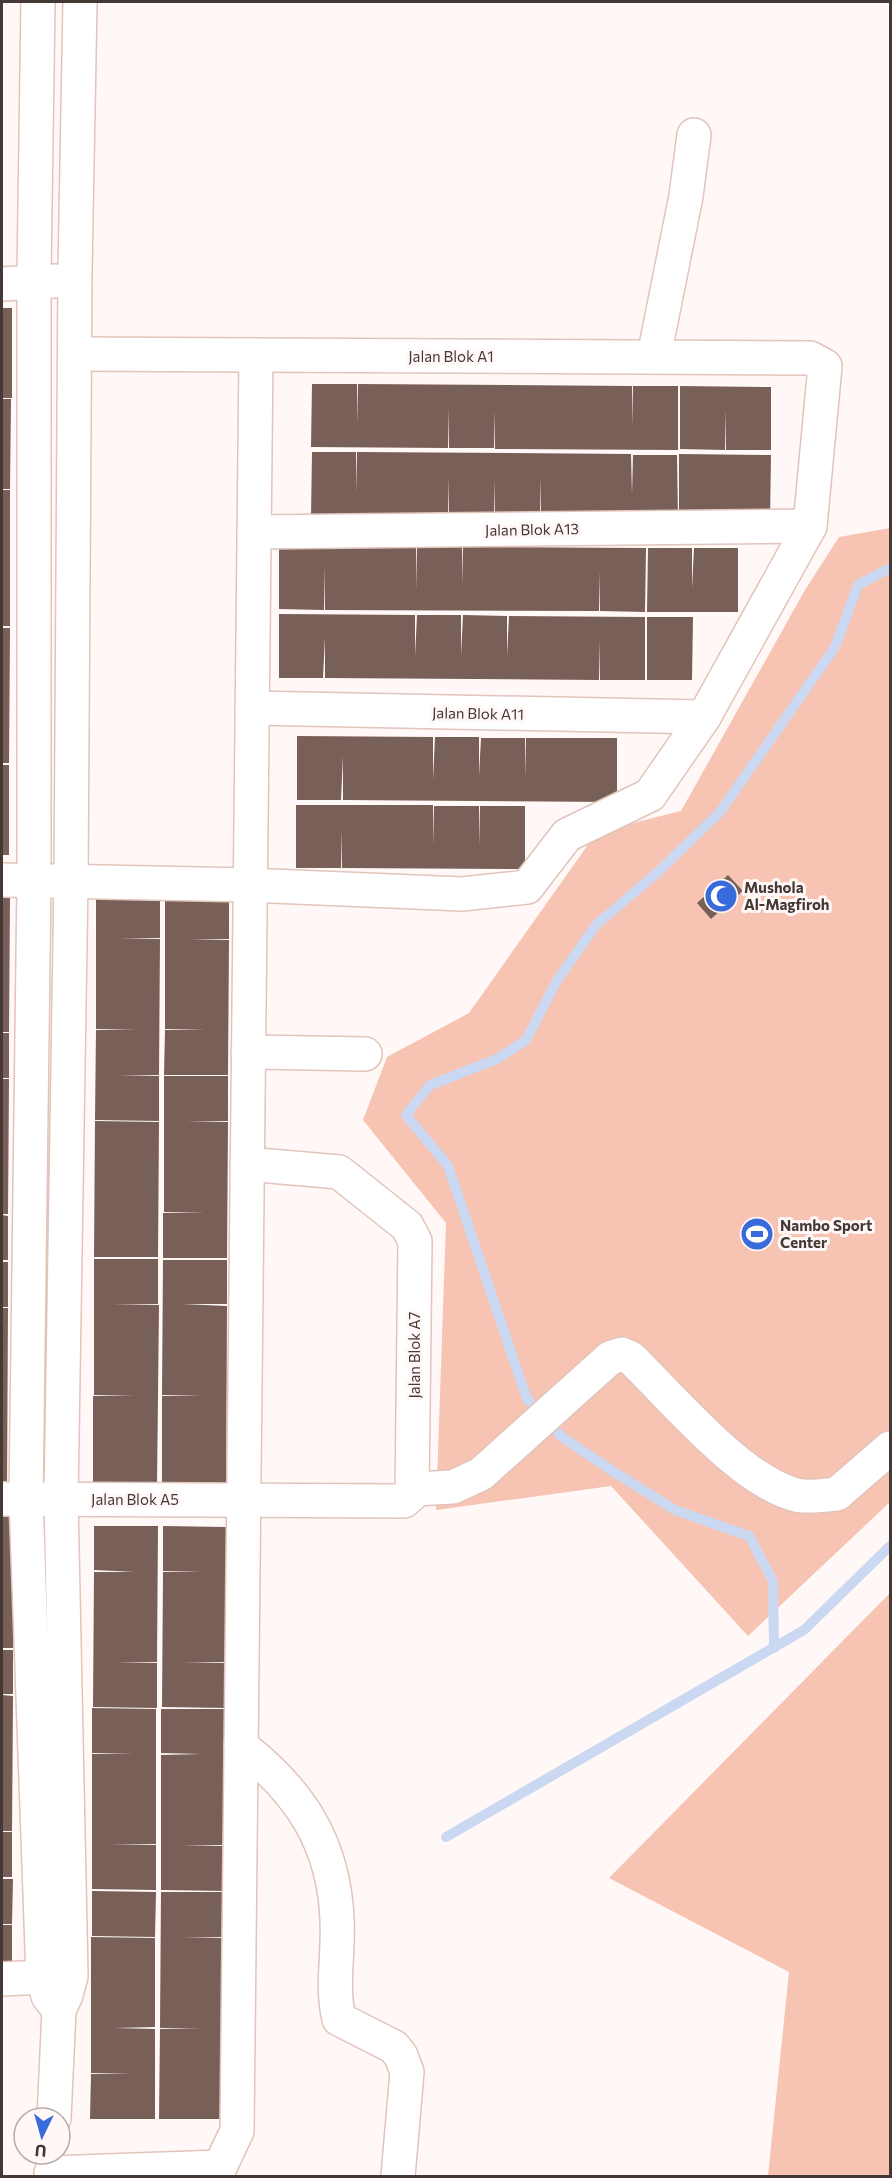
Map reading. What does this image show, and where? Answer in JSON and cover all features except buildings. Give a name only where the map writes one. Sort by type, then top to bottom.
[{"type":"street","points":[[38,2],[34,280],[34,880],[14,1499],[57,1977],[59,2010],[55,2106]]},
{"type":"street","points":[[57,1977],[80,2]]},
{"type":"street","points":[[654,356],[686,196],[694,135]]},
{"type":"street","points":[[2,284],[34,280],[75,281]]},
{"type":"street","name":"Jalan Blok A1","points":[[75,354],[794,356],[810,358],[825,366],[810,526]]},
{"type":"street","points":[[51,2168],[212,2172],[237,2131],[256,355]]},
{"type":"street","points":[[2,880],[250,885],[462,894],[501,892],[527,887],[567,835],[650,795],[704,717],[810,526]]},
{"type":"street","name":"Jalan Blok A13","points":[[254,532],[810,526]]},
{"type":"street","name":"Jalan Blok A11","points":[[252,708],[704,717]]},
{"type":"street","points":[[248,1052],[364,1054]]},
{"type":"street","name":"Jalan Blok A7","points":[[247,1164],[339,1172],[398,1218],[412,1233],[415,1241],[414,1489]]},
{"type":"street","points":[[244,1499],[404,1501],[414,1489],[453,1488],[481,1474],[610,1358],[622,1354],[632,1358],[701,1428],[756,1477],[797,1495],[837,1494],[891,1448]]},
{"type":"street","name":"Jalan Blok A5","points":[[14,1499],[244,1499]]},
{"type":"street","points":[[241,1746],[283,1784],[309,1815],[329,1861],[337,1918],[335,2004],[339,2019],[394,2047],[401,2056],[407,2072],[398,2176]]},
{"type":"street","points":[[2,1979],[57,1977]]},
{"type":"shaded area","points":[[890,528],[890,1502],[748,1636],[611,1486],[436,1510],[446,1223],[363,1120],[387,1057],[469,1013],[597,832],[681,811],[805,590],[839,537]]},
{"type":"shaded area","points":[[890,1593],[890,2176],[768,2176],[789,1972],[609,1878]]},
{"type":"waterway","points":[[774,1648],[773,1581],[749,1536],[675,1510],[562,1437],[527,1399],[448,1166],[406,1115],[430,1085],[497,1059],[526,1040],[556,982],[596,925],[659,871],[720,812],[835,647],[858,585],[890,568]]},
{"type":"waterway","points":[[446,1837],[804,1630],[890,1546]]},
{"type":"place","name":"Mushola Al-Magfiroh","points":[[721,896]]},
{"type":"place","name":"Nambo Sport Center","points":[[757,1234]]}]
